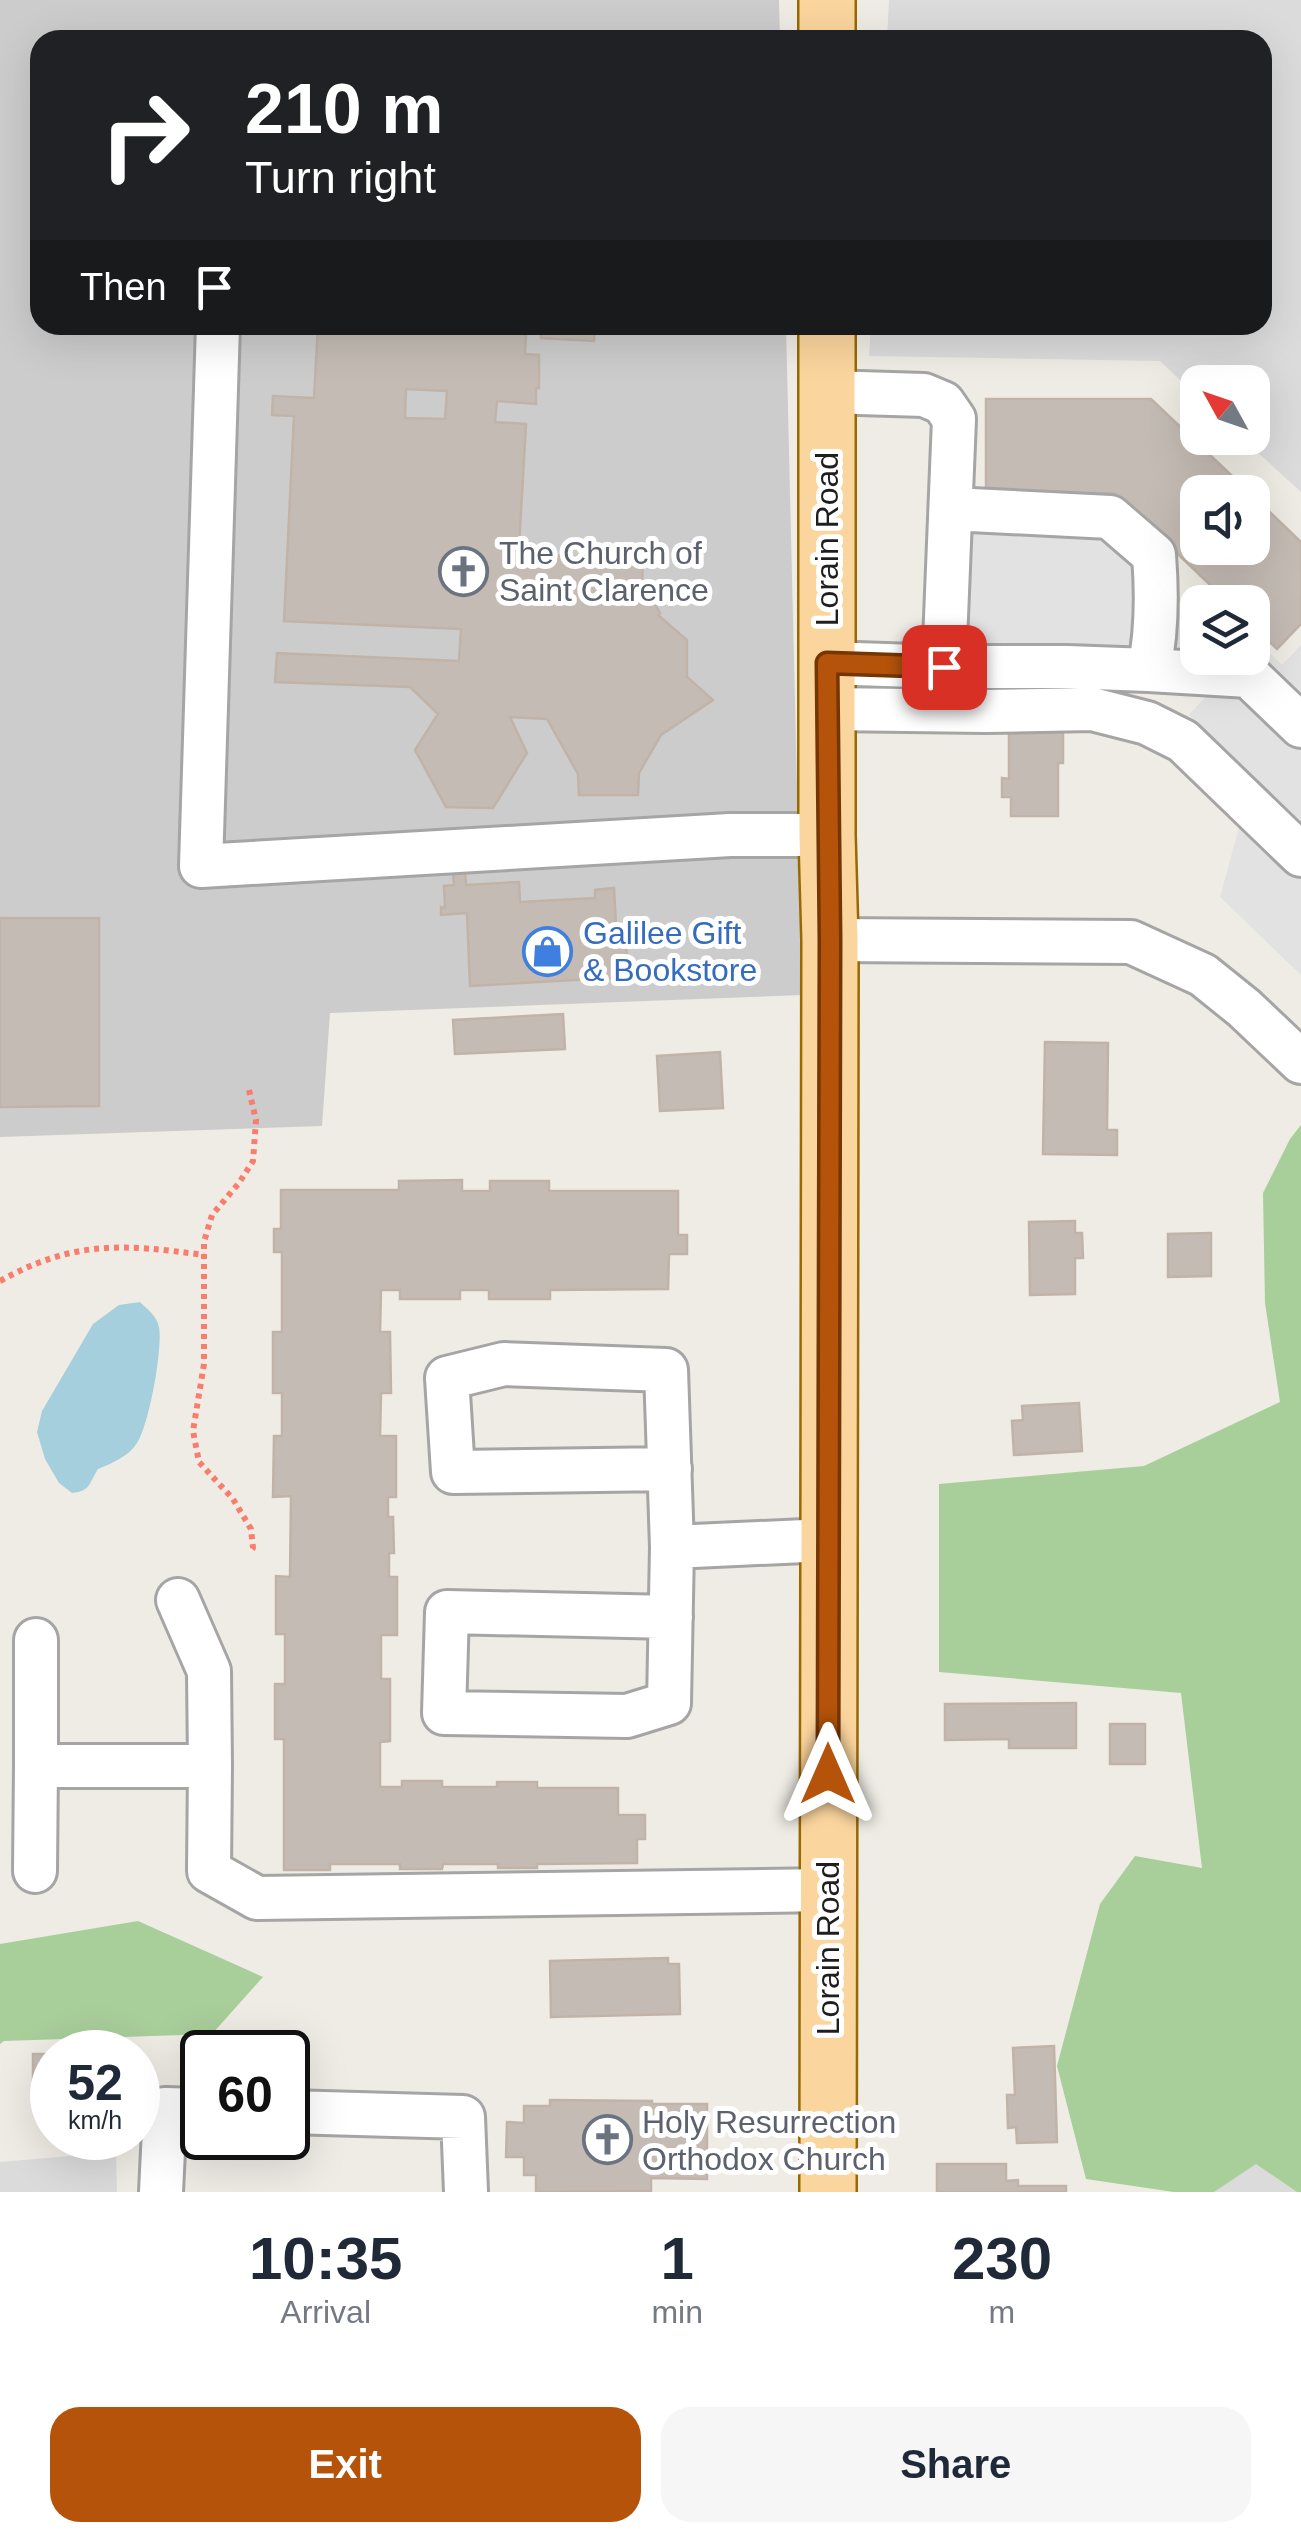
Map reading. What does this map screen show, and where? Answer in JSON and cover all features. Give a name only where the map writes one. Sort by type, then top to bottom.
[{"type":"main road","points":[[827,0],[827,30]]},
{"type":"main road","name":"Lorain Road","points":[[827,335],[828,2192]]},
{"type":"lane","points":[[218,335],[201,866],[710,836],[827,834]]},
{"type":"lane","points":[[827,392],[924,396],[943,403],[954,419],[944,667]]},
{"type":"lane","points":[[950,509],[1110,516],[1154,555],[1154,646],[1148,670]]},
{"type":"lane","points":[[827,686],[944,667],[1148,670],[1249,676],[1298,719]]},
{"type":"lane","points":[[827,686],[986,711],[1092,709],[1147,723],[1183,741],[1301,855]]},
{"type":"lane","points":[[830,940],[1131,942],[1203,975],[1301,1062]]},
{"type":"lane","points":[[670,1470],[452,1472],[447,1378],[504,1364],[666,1370],[670,1470],[672,1546],[670,1703],[627,1716],[444,1713],[447,1612],[671,1616]]},
{"type":"lane","points":[[672,1546],[827,1540]]},
{"type":"lane","points":[[178,1600],[210,1671],[208,1870],[256,1898],[828,1890]]},
{"type":"lane","points":[[35,1871],[36,1640]]},
{"type":"lane","points":[[36,1766],[210,1766]]},
{"type":"lane","points":[[161,2192],[165,2109],[180,2109]]},
{"type":"lane","points":[[310,2113],[464,2117],[466,2192]]},
{"type":"path","points":[[249,1090],[256,1120],[253,1161],[212,1215],[204,1242],[204,1351],[194,1414],[194,1443],[203,1470],[233,1499],[251,1529],[254,1548],[250,1551]]},
{"type":"path","points":[[0,1280],[32,1264],[76,1250],[120,1246],[204,1255]]},
{"type":"shaded area","points":[[0,0],[779,0],[780,30],[30,30],[30,335],[786,335],[802,995],[330,1013],[322,1126],[0,1137]]},
{"type":"shaded area","points":[[889,0],[1301,0],[1301,492],[1261,455],[1270,455],[1270,365],[1180,365],[1180,380],[1160,361],[869,356],[870,335],[1272,335],[1272,30],[888,30]]},
{"type":"shaded area","points":[[967,532],[1102,533],[1180,607],[1180,675],[1270,675],[1270,653],[1282,665],[1301,645],[1301,975],[1220,897],[1253,776],[1189,715],[1208,694],[966,693]]},
{"type":"shaded area","points":[[116,2160],[117,2192],[0,2192],[0,2162]]},
{"type":"shaded area","points":[[1256,2163],[1297,2192],[1214,2192]]},
{"type":"green space","points":[[1301,1125],[1301,2192],[1256,2164],[1214,2192],[1174,2192],[1086,2179],[1057,2066],[1100,1904],[1135,1856],[1202,1868],[1181,1693],[939,1672],[939,1484],[1144,1466],[1280,1402],[1265,1303],[1263,1193]]},
{"type":"green space","points":[[138,1921],[263,1977],[216,2030],[180,2030],[180,2035],[160,2036],[160,2030],[30,2030],[30,2040],[0,2044],[0,1944]]},
{"type":"water","points":[[140,1302],[156,1319],[160,1337],[154,1386],[142,1434],[129,1452],[98,1469],[86,1488],[72,1493],[59,1483],[45,1459],[37,1432],[42,1411],[93,1324],[119,1305]]},
{"type":"building","name":"The Church of Saint Clarence","points":[[317,335],[526,335],[525,354],[539,355],[536,404],[497,401],[495,422],[526,424],[519,547],[531,547],[531,554],[643,561],[642,581],[658,615],[687,640],[687,677],[713,700],[661,735],[639,773],[638,795],[579,795],[578,774],[547,719],[510,717],[527,753],[493,808],[446,807],[415,750],[438,714],[410,687],[275,682],[277,653],[459,661],[461,629],[284,621],[294,416],[272,415],[273,396],[314,398]],"holes":[[[406,389],[447,391],[445,419],[405,418]]]},
{"type":"building","points":[[541,335],[594,335],[594,341]]},
{"type":"building","points":[[986,399],[1151,399],[1180,427],[1180,455],[1210,455],[1231,475],[1180,475],[1180,556],[1114,493],[986,494]]},
{"type":"building","points":[[1270,512],[1301,542],[1301,624],[1277,649],[1270,642],[1270,585],[1210,585],[1189,565],[1270,565]]},
{"type":"building","points":[[1009,732],[1063,732],[1063,763],[1058,763],[1058,816],[1011,816],[1011,797],[1002,797],[1002,778],[1009,779]]},
{"type":"building","name":"Galilee Gift & Bookstore","points":[[465,872],[466,885],[519,882],[520,902],[595,898],[595,890],[614,888],[616,925],[625,925],[628,977],[470,986],[467,913],[441,915],[441,907],[445,908],[444,886],[454,885],[453,873]]},
{"type":"building","points":[[0,918],[99,918],[99,1106],[0,1107]]},
{"type":"building","points":[[563,1014],[565,1049],[455,1054],[453,1020]]},
{"type":"building","points":[[1045,1042],[1108,1043],[1107,1130],[1117,1130],[1117,1155],[1043,1154]]},
{"type":"building","points":[[720,1052],[723,1108],[660,1111],[657,1056]]},
{"type":"building","points":[[462,1180],[462,1191],[490,1191],[490,1181],[549,1181],[549,1191],[678,1191],[678,1235],[687,1235],[687,1254],[669,1254],[668,1289],[550,1290],[550,1299],[489,1299],[489,1290],[460,1290],[460,1299],[400,1299],[400,1290],[381,1290],[380,1332],[390,1332],[391,1393],[381,1393],[380,1436],[396,1436],[396,1497],[388,1497],[388,1517],[393,1517],[394,1553],[389,1553],[389,1577],[397,1577],[397,1635],[381,1635],[381,1679],[390,1679],[390,1741],[380,1742],[380,1787],[402,1787],[402,1781],[442,1781],[442,1787],[537,1782],[537,1788],[618,1788],[618,1815],[645,1815],[645,1839],[637,1839],[637,1863],[537,1864],[537,1868],[443,1864],[442,1869],[400,1869],[400,1864],[330,1864],[330,1870],[284,1870],[284,1739],[275,1739],[275,1684],[285,1684],[285,1634],[276,1634],[276,1576],[290,1577],[291,1496],[273,1497],[274,1436],[282,1436],[282,1393],[273,1393],[273,1332],[282,1332],[282,1252],[274,1252],[274,1229],[281,1229],[281,1190],[399,1190],[399,1181]]},
{"type":"building","points":[[1075,1221],[1075,1233],[1082,1233],[1083,1258],[1075,1258],[1075,1294],[1030,1295],[1029,1222]]},
{"type":"building","points":[[1211,1233],[1211,1276],[1168,1277],[1168,1234]]},
{"type":"building","points":[[1079,1403],[1082,1451],[1014,1455],[1012,1421],[1023,1420],[1022,1406]]},
{"type":"building","points":[[1076,1703],[1076,1748],[1009,1748],[1009,1739],[945,1740],[945,1704]]},
{"type":"building","points":[[1110,1724],[1145,1724],[1145,1764],[1110,1764]]},
{"type":"building","points":[[668,1958],[668,1964],[679,1964],[680,2014],[551,2017],[550,1961]]},
{"type":"building","points":[[1054,2046],[1057,2142],[1017,2143],[1016,2127],[1008,2128],[1007,2095],[1015,2095],[1013,2048]]},
{"type":"building","name":"Holy Resurrection Orthodox Church","points":[[550,2100],[707,2104],[707,2179],[651,2178],[651,2191],[536,2192],[536,2175],[524,2175],[524,2157],[506,2157],[507,2122],[524,2123],[524,2106],[550,2106]]},
{"type":"building","points":[[937,2164],[1006,2164],[1006,2181],[1018,2180],[1018,2186],[1066,2186],[1066,2192],[937,2192]]},
{"type":"place","name":"The Church of Saint Clarence","points":[[464,571]]},
{"type":"place","name":"Galilee Gift & Bookstore","points":[[548,951]]},
{"type":"place","name":"Holy Resurrection Orthodox Church","points":[[607,2140]]},
{"type":"route","points":[[828,1774],[827,663],[944,667]]}]
